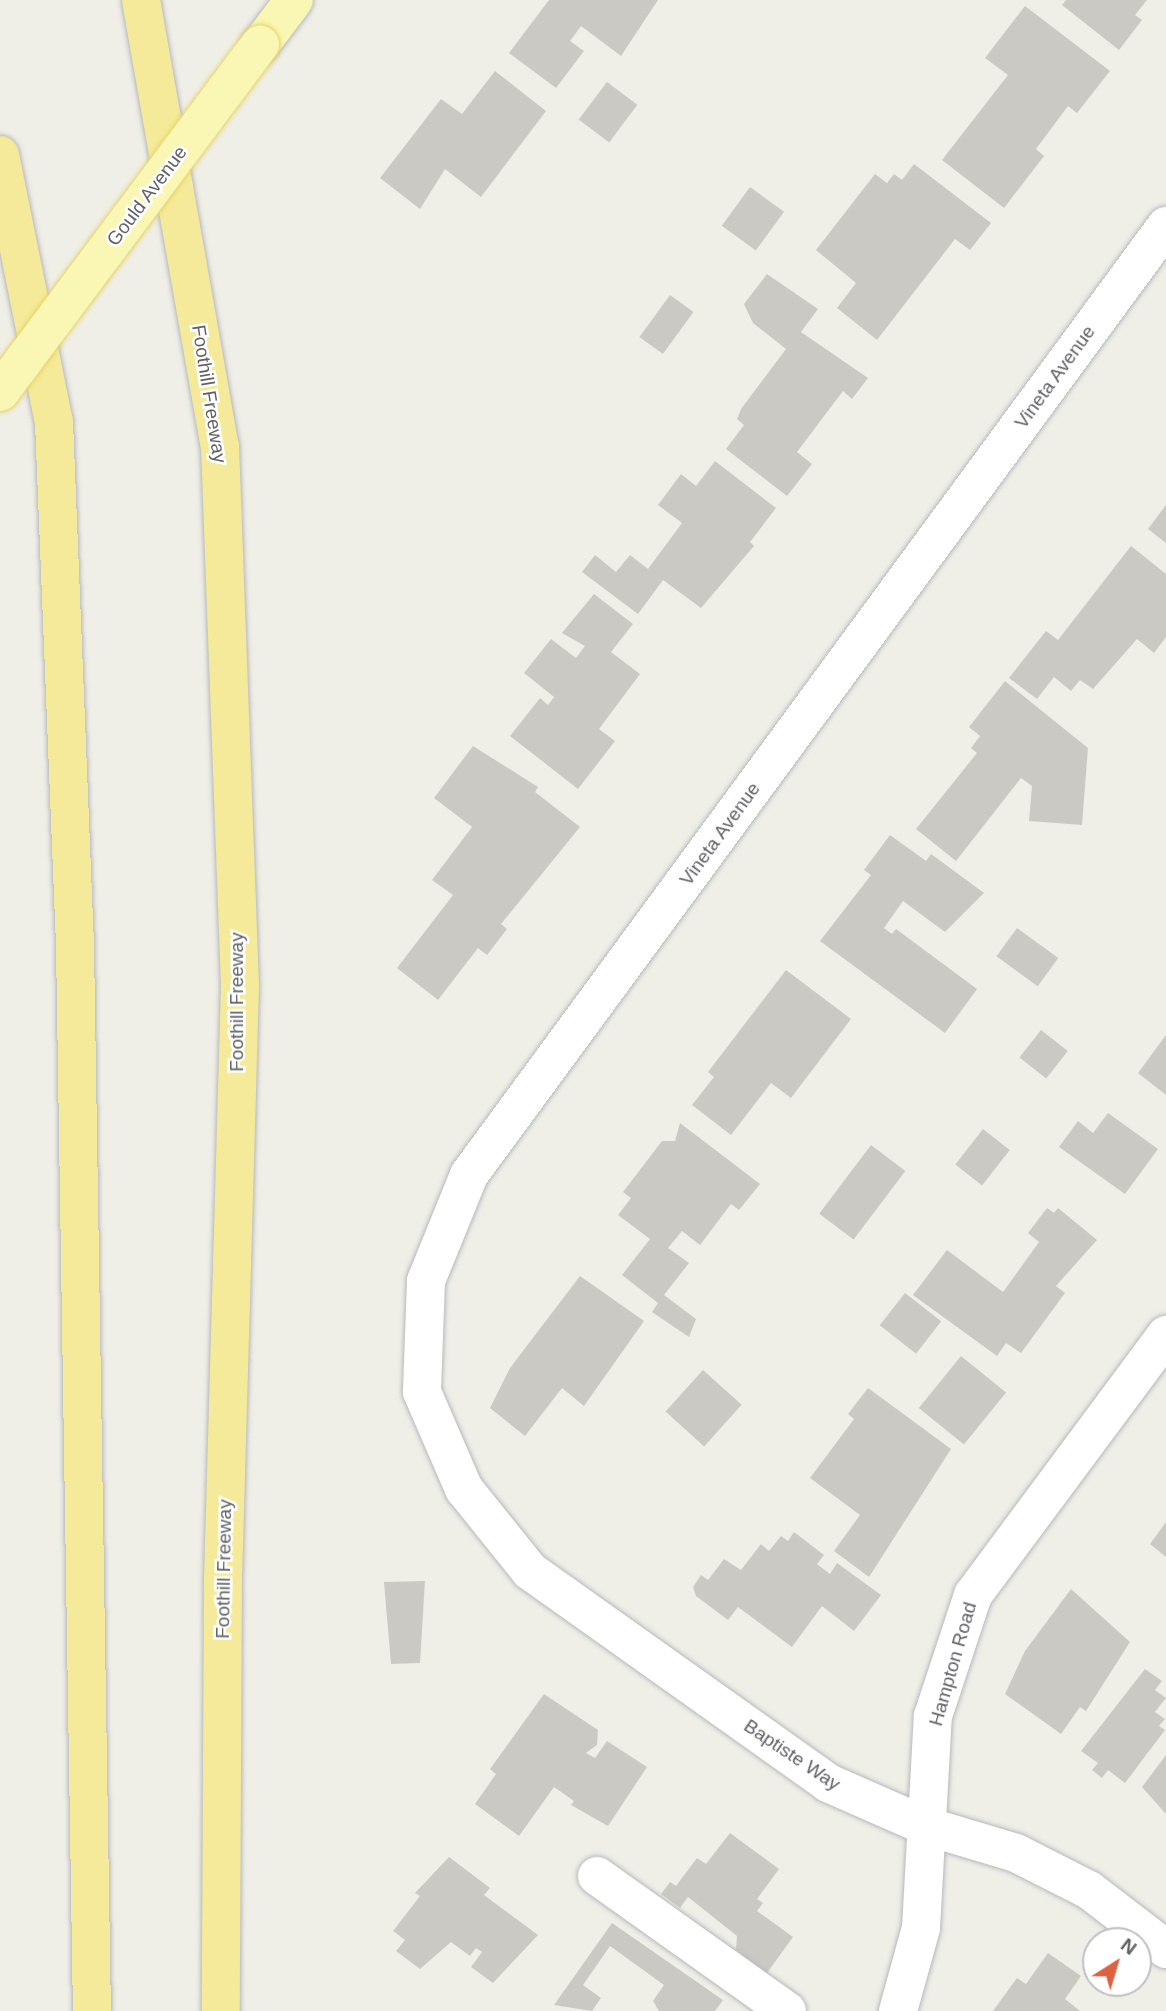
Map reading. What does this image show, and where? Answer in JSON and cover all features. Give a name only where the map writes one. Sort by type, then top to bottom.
[{"type":"highway","name":"Foothill Freeway","points":[[141,0],[220,446],[240,986],[223,1579],[220,2011]]},
{"type":"highway","points":[[0,155],[54,422],[75,945],[92,2011]]},
{"type":"main road","name":"Gould Avenue","points":[[0,392],[294,0]]},
{"type":"street","name":"Vineta Avenue","points":[[464,1489],[422,1392],[426,1281],[469,1175],[1166,226]]},
{"type":"street","name":"Hampton Road","points":[[898,2011],[921,1927],[933,1716],[973,1595],[1166,1335]]},
{"type":"street","name":"Baptiste Way","points":[[464,1489],[530,1571],[828,1783],[926,1826],[1016,1853],[1089,1890],[1166,1948]]},
{"type":"street","points":[[597,1876],[787,2011]]},
{"type":"building","points":[[549,0],[658,0],[621,56],[581,26],[570,41],[584,51],[556,88],[509,53]]},
{"type":"building","points":[[1066,0],[1147,0],[1135,15],[1142,20],[1119,50],[1062,5]]},
{"type":"building","points":[[1025,6],[1110,71],[1077,113],[1068,106],[1036,149],[1044,156],[1004,208],[942,160],[1008,75],[985,58]]},
{"type":"building","points":[[495,71],[546,111],[481,197],[445,169],[420,209],[380,178],[441,99],[462,114]]},
{"type":"building","points":[[607,82],[637,105],[609,142],[579,120]]},
{"type":"building","points":[[914,164],[991,223],[970,250],[955,239],[877,340],[837,308],[856,283],[816,250],[875,174],[887,183],[894,174],[902,180]]},
{"type":"building","points":[[750,187],[784,212],[756,251],[722,226]]},
{"type":"building","points":[[767,274],[818,309],[801,332],[868,378],[852,399],[843,391],[797,452],[812,464],[787,496],[726,449],[744,425],[737,419],[741,409],[786,349],[753,323],[744,304]]},
{"type":"building","points":[[670,295],[693,312],[663,354],[639,337]]},
{"type":"building","points":[[715,461],[776,508],[750,542],[754,546],[701,608],[663,580],[638,614],[582,572],[595,555],[616,572],[630,555],[648,569],[682,523],[658,505],[681,474],[696,486]]},
{"type":"building","points":[[1166,505],[1166,543],[1148,529]]},
{"type":"building","points":[[1131,546],[1166,574],[1166,637],[1154,653],[1137,639],[1093,689],[1080,680],[1071,691],[1054,677],[1037,699],[1009,678],[1046,631],[1058,640]]},
{"type":"building","points":[[594,594],[633,624],[611,652],[640,674],[599,729],[615,741],[578,789],[510,736],[540,698],[548,705],[554,697],[524,673],[551,639],[576,658],[585,646],[562,633]]},
{"type":"building","points":[[1005,681],[1088,748],[1082,825],[1029,821],[1032,786],[1021,778],[956,861],[916,829],[977,753],[971,748],[980,736],[969,727]]},
{"type":"building","points":[[473,746],[538,787],[535,792],[580,827],[501,924],[507,929],[487,955],[478,948],[438,1000],[397,968],[453,895],[432,880],[472,827],[434,798]]},
{"type":"building","points":[[890,835],[926,861],[931,854],[984,893],[945,932],[903,901],[884,928],[892,934],[896,929],[977,989],[945,1033],[820,941],[871,875],[864,870]]},
{"type":"building","points":[[1017,928],[1058,958],[1038,986],[996,956]]},
{"type":"building","points":[[786,970],[851,1019],[791,1098],[771,1083],[731,1135],[692,1105],[714,1077],[708,1072]]},
{"type":"building","points":[[1041,1030],[1068,1051],[1046,1079],[1019,1058]]},
{"type":"building","points":[[1166,1035],[1166,1095],[1138,1073]]},
{"type":"building","points":[[1108,1113],[1158,1149],[1125,1194],[1059,1147],[1078,1121],[1093,1133]]},
{"type":"building","points":[[680,1123],[760,1184],[739,1210],[731,1204],[700,1245],[682,1231],[668,1248],[689,1263],[664,1295],[696,1319],[689,1337],[652,1312],[658,1303],[622,1275],[650,1239],[618,1215],[631,1198],[623,1192],[662,1141],[675,1141]]},
{"type":"building","points":[[983,1129],[1010,1150],[982,1185],[955,1164]]},
{"type":"building","points":[[871,1145],[905,1171],[854,1240],[819,1214]]},
{"type":"building","points":[[1047,1208],[1054,1213],[1058,1208],[1097,1240],[1056,1286],[1065,1293],[1021,1353],[1006,1343],[997,1356],[913,1295],[947,1250],[1003,1292],[1039,1242],[1028,1233]]},
{"type":"building","points":[[580,1276],[644,1321],[584,1406],[562,1388],[525,1436],[490,1408],[510,1368]]},
{"type":"building","points":[[905,1293],[941,1321],[916,1354],[880,1325]]},
{"type":"building","points":[[961,1356],[1006,1393],[964,1445],[919,1408]]},
{"type":"building","points":[[703,1370],[742,1405],[704,1446],[666,1412]]},
{"type":"building","points":[[868,1388],[951,1449],[869,1577],[834,1551],[860,1515],[810,1478],[854,1419],[848,1414]]},
{"type":"building","points":[[1166,1522],[1166,1557],[1150,1544]]},
{"type":"building","points":[[794,1532],[824,1555],[817,1564],[830,1574],[837,1563],[881,1595],[854,1631],[822,1606],[792,1647],[738,1607],[728,1620],[696,1596],[693,1587],[701,1575],[708,1580],[724,1559],[741,1570],[761,1544],[769,1551],[781,1536],[788,1541]]},
{"type":"building","points":[[425,1581],[420,1663],[391,1664],[384,1582]]},
{"type":"building","points":[[1071,1589],[1130,1642],[1086,1711],[1080,1707],[1061,1734],[1005,1694],[1025,1651]]},
{"type":"building","points":[[1145,1669],[1162,1681],[1155,1690],[1166,1698],[1155,1712],[1165,1719],[1159,1726],[1165,1730],[1125,1783],[1108,1770],[1102,1778],[1092,1770],[1098,1763],[1081,1751]]},
{"type":"building","points":[[544,1694],[598,1730],[597,1745],[586,1753],[595,1758],[607,1741],[647,1767],[608,1826],[571,1805],[574,1801],[554,1787],[519,1836],[475,1804],[496,1774],[490,1769]]},
{"type":"building","points":[[1166,1755],[1166,1814],[1142,1787]]},
{"type":"building","points":[[730,1833],[779,1869],[757,1899],[763,1903],[757,1911],[793,1937],[767,1973],[736,1950],[737,1936],[688,1897],[680,1908],[661,1894],[670,1882],[676,1886],[697,1858],[706,1864]]},
{"type":"building","points":[[449,1857],[490,1888],[484,1895],[538,1935],[493,1983],[471,1967],[482,1952],[476,1948],[470,1956],[451,1942],[420,1969],[396,1951],[405,1940],[393,1931],[420,1896],[415,1893]]},
{"type":"building","points":[[612,1923],[723,2000],[715,2011],[659,2011],[653,2001],[664,1985],[610,1946],[583,1985],[601,1998],[592,2011],[554,2005]]},
{"type":"building","points":[[1048,1953],[1081,1976],[1065,1999],[1080,2011],[993,2011],[1017,1978],[1026,1984]]}]
